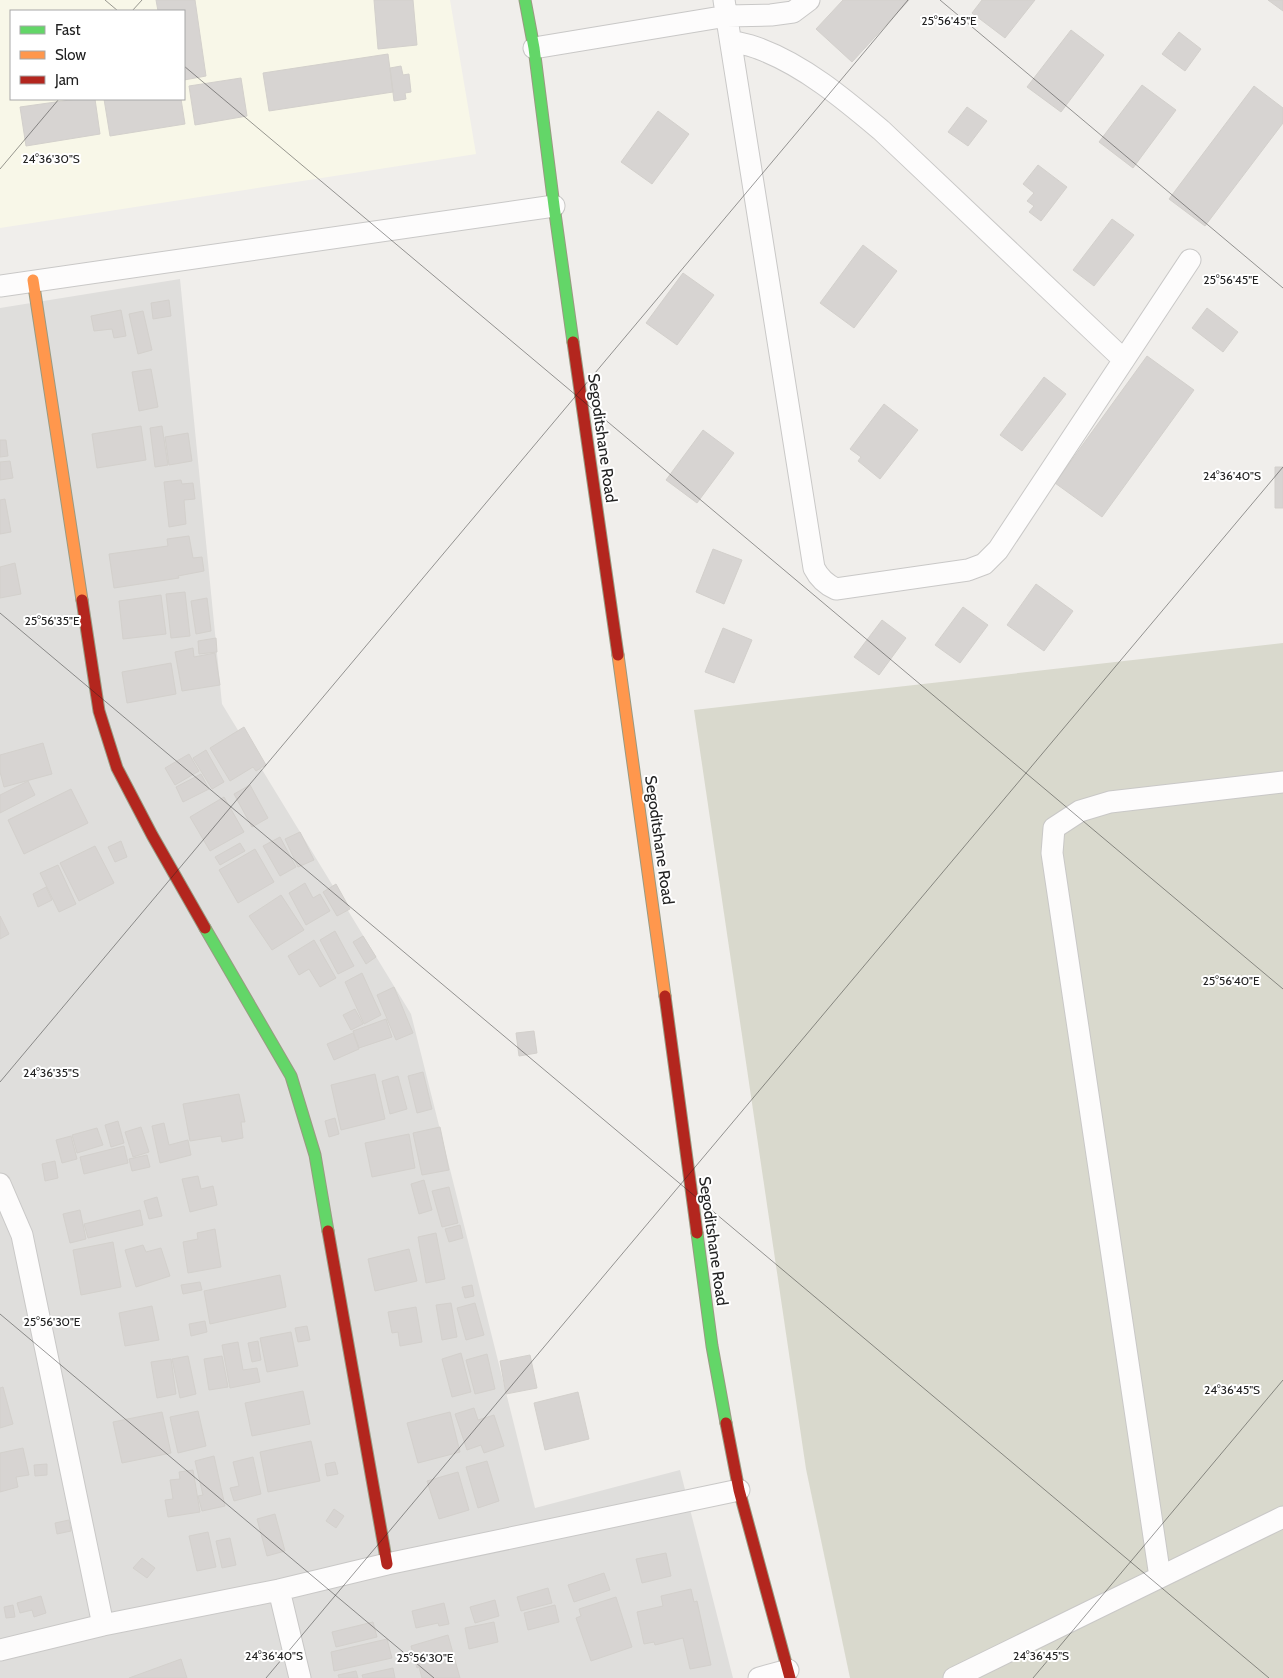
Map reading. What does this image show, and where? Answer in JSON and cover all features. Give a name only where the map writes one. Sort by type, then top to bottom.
[{"type":"street","name":"Segoditshane Road","points":[[525,0],[534,48],[554,206],[623,688],[712,1346],[740,1490],[789,1674]]},
{"type":"street","points":[[534,48],[725,8],[770,15],[793,12],[809,0]]},
{"type":"street","points":[[725,8],[814,568],[822,580],[836,589],[968,570],[984,564],[998,550],[1190,260]]},
{"type":"street","points":[[731,41],[760,49],[801,69],[853,106],[881,130],[1124,360]]},
{"type":"street","points":[[0,286],[554,206]]},
{"type":"street","points":[[33,280],[99,711],[117,768],[152,835],[291,1076],[315,1155],[387,1564]]},
{"type":"street","points":[[1160,1577],[1052,853],[1054,828],[1080,811],[1110,802],[1283,782]]},
{"type":"street","points":[[0,1184],[22,1234],[103,1625]]},
{"type":"street","points":[[0,1650],[103,1625],[279,1590],[387,1564],[740,1490]]},
{"type":"street","points":[[954,1678],[1283,1517]]},
{"type":"street","points":[[279,1590],[300,1678]]},
{"type":"street","points":[[759,1678],[789,1674]]},
{"type":"shaded area","points":[[0,0],[450,0],[476,154],[0,228]]},
{"type":"shaded area","points":[[180,279],[222,704],[411,1014],[535,1508],[680,1470],[733,1678],[0,1678],[0,308]]},
{"type":"shaded area","points":[[1283,643],[1283,1678],[850,1678],[806,1469],[694,710]]},
{"type":"building","points":[[156,0],[195,0],[206,76],[185,80],[185,10],[158,10]]},
{"type":"building","points":[[374,0],[413,0],[417,45],[378,49]]},
{"type":"building","points":[[843,0],[909,0],[852,62],[816,29]]},
{"type":"building","points":[[982,0],[1035,0],[1005,38],[972,13]]},
{"type":"building","points":[[1268,0],[1283,0],[1283,11]]},
{"type":"building","points":[[1071,30],[1104,55],[1061,112],[1027,87]]},
{"type":"building","points":[[1179,32],[1201,49],[1185,71],[1162,54]]},
{"type":"building","points":[[388,54],[393,92],[269,111],[263,73]]},
{"type":"building","points":[[401,66],[403,75],[409,74],[411,92],[405,93],[406,99],[394,101],[390,68]]},
{"type":"building","points":[[241,78],[247,116],[195,125],[189,86]]},
{"type":"building","points":[[1142,85],[1176,110],[1133,168],[1099,142]]},
{"type":"building","points":[[1254,86],[1283,108],[1283,123],[1205,226],[1169,199]]},
{"type":"building","points":[[70,100],[95,100],[100,134],[26,146],[20,107]]},
{"type":"building","points":[[104,100],[181,100],[185,124],[110,136]]},
{"type":"building","points":[[967,107],[987,121],[968,146],[948,132]]},
{"type":"building","points":[[658,111],[689,134],[652,184],[621,162]]},
{"type":"building","points":[[1038,165],[1067,187],[1041,221],[1029,212],[1034,206],[1027,201],[1034,193],[1023,184]]},
{"type":"building","points":[[1112,219],[1134,235],[1094,286],[1073,270]]},
{"type":"building","points":[[863,245],[897,271],[854,328],[820,303]]},
{"type":"building","points":[[683,273],[714,295],[677,345],[646,323]]},
{"type":"building","points":[[169,300],[171,316],[153,319],[151,303]]},
{"type":"building","points":[[1207,308],[1238,332],[1223,352],[1192,328]]},
{"type":"building","points":[[121,310],[126,336],[114,338],[112,329],[94,331],[91,316]]},
{"type":"building","points":[[143,311],[152,350],[138,354],[129,314]]},
{"type":"building","points":[[1147,356],[1194,390],[1102,517],[1055,483]]},
{"type":"building","points":[[151,369],[158,407],[139,411],[132,372]]},
{"type":"building","points":[[1044,377],[1066,394],[1022,451],[1000,435]]},
{"type":"building","points":[[884,404],[918,430],[880,479],[858,461],[861,457],[850,449]]},
{"type":"building","points":[[141,426],[146,460],[97,468],[92,434]]},
{"type":"building","points":[[162,426],[168,465],[155,467],[150,428]]},
{"type":"building","points":[[703,430],[734,453],[697,503],[666,480]]},
{"type":"building","points":[[188,433],[192,461],[169,465],[165,437]]},
{"type":"building","points":[[0,440],[6,440],[8,456],[0,457]]},
{"type":"building","points":[[10,461],[13,478],[0,480],[0,462]]},
{"type":"building","points":[[1275,467],[1283,467],[1283,508],[1275,508]]},
{"type":"building","points":[[181,480],[182,484],[193,483],[195,499],[184,500],[186,524],[169,527],[164,482]]},
{"type":"building","points":[[5,499],[11,532],[0,534],[0,500]]},
{"type":"building","points":[[189,536],[193,558],[202,557],[204,571],[178,576],[179,578],[114,588],[109,554],[168,546],[167,539]]},
{"type":"building","points":[[713,549],[742,560],[724,604],[696,592]]},
{"type":"building","points":[[15,563],[21,594],[0,598],[0,567]]},
{"type":"building","points":[[1036,584],[1073,611],[1044,651],[1007,625]]},
{"type":"building","points":[[185,592],[190,636],[171,638],[166,594]]},
{"type":"building","points":[[161,595],[166,634],[123,639],[119,601]]},
{"type":"building","points":[[207,598],[211,631],[196,634],[191,601]]},
{"type":"building","points":[[963,607],[988,625],[960,663],[935,645]]},
{"type":"building","points":[[882,620],[906,638],[879,675],[854,657]]},
{"type":"building","points":[[723,628],[752,640],[734,683],[705,672]]},
{"type":"building","points":[[216,638],[217,652],[199,654],[198,641]]},
{"type":"building","points":[[193,648],[194,657],[215,653],[220,685],[182,691],[175,652]]},
{"type":"building","points":[[171,663],[176,694],[127,703],[122,672]]},
{"type":"building","points":[[244,727],[266,765],[256,771],[253,767],[230,781],[210,748]]},
{"type":"building","points":[[43,743],[52,774],[4,787],[0,772],[0,755]]},
{"type":"building","points":[[206,750],[224,782],[212,789],[193,758]]},
{"type":"building","points":[[189,754],[199,771],[175,785],[165,768]]},
{"type":"building","points":[[201,774],[209,789],[183,802],[176,787]]},
{"type":"building","points":[[28,781],[35,795],[0,813],[0,795]]},
{"type":"building","points":[[250,785],[268,818],[252,827],[234,794]]},
{"type":"building","points":[[71,789],[88,823],[24,854],[8,820]]},
{"type":"building","points":[[224,797],[244,832],[210,851],[190,817]]},
{"type":"building","points":[[300,832],[314,860],[298,867],[285,839]]},
{"type":"building","points":[[280,837],[296,867],[280,876],[263,846]]},
{"type":"building","points":[[121,841],[127,857],[115,862],[108,847]]},
{"type":"building","points":[[240,843],[245,851],[220,865],[215,857]]},
{"type":"building","points":[[95,846],[114,883],[79,901],[60,863]]},
{"type":"building","points":[[255,849],[274,882],[238,903],[219,870]]},
{"type":"building","points":[[58,865],[76,904],[59,912],[40,873]]},
{"type":"building","points":[[305,883],[313,898],[320,894],[330,911],[306,925],[289,893]]},
{"type":"building","points":[[336,884],[350,909],[337,916],[323,892]]},
{"type":"building","points":[[46,887],[52,900],[38,907],[33,894]]},
{"type":"building","points":[[281,895],[304,930],[272,950],[249,916]]},
{"type":"building","points":[[0,916],[9,934],[0,939]]},
{"type":"building","points":[[335,931],[354,966],[338,974],[320,940]]},
{"type":"building","points":[[363,936],[376,957],[366,964],[353,942]]},
{"type":"building","points":[[314,940],[336,978],[320,987],[309,969],[299,975],[288,956]]},
{"type":"building","points":[[362,973],[381,1015],[364,1024],[345,982]]},
{"type":"building","points":[[394,987],[413,1033],[396,1040],[377,995]]},
{"type":"building","points":[[355,1009],[363,1024],[351,1030],[343,1015]]},
{"type":"building","points":[[386,1019],[392,1037],[359,1048],[353,1031]]},
{"type":"building","points":[[534,1031],[537,1053],[519,1056],[516,1033]]},
{"type":"building","points":[[353,1033],[359,1049],[334,1060],[327,1044]]},
{"type":"building","points":[[423,1072],[432,1109],[417,1113],[408,1076]]},
{"type":"building","points":[[375,1074],[385,1119],[341,1130],[331,1085]]},
{"type":"building","points":[[398,1076],[407,1109],[390,1114],[382,1081]]},
{"type":"building","points":[[239,1094],[245,1122],[241,1122],[243,1138],[222,1142],[221,1136],[190,1141],[183,1104]]},
{"type":"building","points":[[335,1118],[339,1134],[329,1137],[325,1121]]},
{"type":"building","points":[[118,1121],[124,1143],[111,1147],[105,1125]]},
{"type":"building","points":[[164,1123],[169,1145],[188,1140],[191,1155],[160,1163],[152,1126]]},
{"type":"building","points":[[141,1127],[149,1152],[133,1157],[125,1132]]},
{"type":"building","points":[[440,1127],[449,1170],[422,1175],[413,1133]]},
{"type":"building","points":[[97,1128],[103,1145],[77,1153],[72,1135]]},
{"type":"building","points":[[409,1134],[415,1168],[372,1177],[365,1143]]},
{"type":"building","points":[[71,1136],[77,1159],[62,1163],[56,1140]]},
{"type":"building","points":[[124,1146],[128,1163],[84,1174],[80,1157]]},
{"type":"building","points":[[147,1155],[150,1167],[132,1171],[129,1159]]},
{"type":"building","points":[[55,1161],[58,1178],[45,1181],[42,1164]]},
{"type":"building","points":[[198,1176],[201,1189],[213,1186],[217,1205],[190,1212],[182,1179]]},
{"type":"building","points":[[424,1180],[432,1210],[419,1214],[411,1184]]},
{"type":"building","points":[[449,1187],[458,1223],[442,1227],[432,1191]]},
{"type":"building","points":[[157,1197],[162,1216],[149,1219],[144,1201]]},
{"type":"building","points":[[80,1210],[86,1239],[70,1243],[63,1214]]},
{"type":"building","points":[[140,1210],[143,1225],[88,1238],[84,1224]]},
{"type":"building","points":[[460,1225],[463,1238],[449,1242],[445,1229]]},
{"type":"building","points":[[215,1229],[221,1267],[188,1273],[183,1242],[198,1239],[197,1233]]},
{"type":"building","points":[[436,1233],[445,1279],[426,1283],[418,1237]]},
{"type":"building","points":[[113,1242],[121,1287],[81,1295],[73,1250]]},
{"type":"building","points":[[143,1245],[146,1252],[161,1248],[170,1276],[136,1287],[125,1250]]},
{"type":"building","points":[[409,1249],[417,1281],[375,1291],[368,1259]]},
{"type":"building","points":[[280,1275],[286,1307],[210,1324],[204,1291]]},
{"type":"building","points":[[200,1282],[202,1290],[183,1294],[181,1285]]},
{"type":"building","points":[[472,1285],[474,1296],[465,1298],[462,1287]]},
{"type":"building","points":[[451,1303],[457,1337],[442,1340],[436,1305]]},
{"type":"building","points":[[475,1303],[484,1335],[466,1340],[457,1308]]},
{"type":"building","points":[[152,1306],[159,1340],[125,1346],[119,1313]]},
{"type":"building","points":[[416,1307],[422,1342],[400,1346],[398,1332],[392,1333],[388,1312]]},
{"type":"building","points":[[205,1321],[207,1332],[191,1336],[189,1324]]},
{"type":"building","points":[[307,1326],[310,1340],[298,1342],[295,1328]]},
{"type":"building","points":[[291,1332],[298,1366],[267,1372],[260,1338]]},
{"type":"building","points":[[258,1341],[261,1360],[252,1362],[248,1343]]},
{"type":"building","points":[[238,1342],[243,1370],[257,1368],[260,1382],[230,1388],[222,1345]]},
{"type":"building","points":[[461,1353],[471,1392],[452,1397],[442,1359]]},
{"type":"building","points":[[487,1354],[495,1389],[475,1394],[466,1360]]},
{"type":"building","points":[[530,1355],[537,1388],[506,1394],[500,1361]]},
{"type":"building","points":[[188,1356],[196,1394],[180,1398],[172,1359]]},
{"type":"building","points":[[222,1356],[228,1387],[209,1390],[204,1359]]},
{"type":"building","points":[[171,1359],[176,1394],[157,1398],[151,1362]]},
{"type":"building","points":[[3,1387],[13,1424],[0,1428],[0,1388]]},
{"type":"building","points":[[303,1391],[310,1424],[252,1436],[245,1403]]},
{"type":"building","points":[[578,1392],[589,1439],[545,1450],[534,1403]]},
{"type":"building","points":[[474,1408],[478,1420],[494,1415],[504,1446],[484,1453],[481,1445],[467,1450],[455,1414]]},
{"type":"building","points":[[198,1411],[206,1446],[178,1453],[170,1417]]},
{"type":"building","points":[[162,1412],[171,1453],[122,1463],[113,1422]]},
{"type":"building","points":[[450,1412],[460,1452],[418,1463],[407,1423]]},
{"type":"building","points":[[311,1441],[320,1481],[268,1492],[260,1452]]},
{"type":"building","points":[[23,1448],[29,1475],[16,1477],[18,1487],[0,1492],[0,1453]]},
{"type":"building","points":[[214,1456],[225,1506],[202,1511],[198,1496],[203,1495],[195,1461]]},
{"type":"building","points":[[253,1457],[261,1494],[234,1501],[230,1488],[239,1486],[233,1462]]},
{"type":"building","points":[[487,1461],[499,1501],[478,1508],[466,1467]]},
{"type":"building","points":[[335,1462],[338,1474],[327,1476],[325,1464]]},
{"type":"building","points":[[47,1464],[47,1475],[35,1476],[34,1465]]},
{"type":"building","points":[[193,1470],[200,1512],[168,1517],[165,1500],[173,1499],[170,1480],[180,1479],[179,1472]]},
{"type":"building","points":[[458,1472],[469,1510],[439,1519],[427,1481]]},
{"type":"building","points":[[334,1509],[344,1516],[336,1528],[326,1521]]},
{"type":"building","points":[[275,1514],[285,1551],[267,1556],[257,1519]]},
{"type":"building","points":[[69,1520],[71,1531],[57,1534],[55,1523]]},
{"type":"building","points":[[208,1532],[216,1567],[197,1571],[189,1536]]},
{"type":"building","points":[[230,1538],[236,1565],[222,1568],[216,1541]]},
{"type":"building","points":[[666,1553],[671,1576],[642,1583],[636,1559]]},
{"type":"building","points":[[142,1558],[155,1568],[147,1578],[133,1568]]},
{"type":"building","points":[[604,1573],[610,1590],[574,1602],[568,1585]]},
{"type":"building","points":[[548,1588],[552,1603],[521,1611],[517,1597]]},
{"type":"building","points":[[691,1589],[694,1602],[697,1601],[711,1665],[690,1669],[683,1638],[655,1645],[654,1642],[644,1644],[637,1612],[663,1606],[661,1596]]},
{"type":"building","points":[[41,1596],[46,1613],[34,1617],[32,1610],[20,1613],[17,1603]]},
{"type":"building","points":[[616,1597],[632,1647],[591,1661],[576,1618],[581,1616],[579,1609]]},
{"type":"building","points":[[495,1600],[499,1616],[475,1623],[470,1607]]},
{"type":"building","points":[[444,1603],[449,1624],[439,1626],[438,1623],[416,1628],[412,1611]]},
{"type":"building","points":[[13,1605],[15,1617],[6,1618],[4,1607]]},
{"type":"building","points":[[555,1605],[559,1622],[528,1630],[524,1613]]},
{"type":"building","points":[[373,1622],[377,1637],[336,1647],[332,1632]]},
{"type":"building","points":[[494,1622],[498,1642],[469,1649],[465,1628]]},
{"type":"building","points":[[448,1635],[460,1678],[422,1678],[411,1646]]},
{"type":"building","points":[[387,1639],[392,1658],[334,1671],[331,1652]]},
{"type":"building","points":[[181,1659],[187,1678],[129,1678]]},
{"type":"building","points":[[393,1668],[395,1678],[363,1678],[362,1675]]},
{"type":"building","points":[[356,1671],[358,1678],[339,1678],[338,1675]]},
{"type":"traffic: fast","points":[[525,0],[534,48],[573,342]]},
{"type":"traffic: fast","points":[[205,928],[291,1076],[315,1155],[328,1231]]},
{"type":"traffic: fast","points":[[697,1233],[712,1346],[726,1423]]},
{"type":"traffic: slow","points":[[33,280],[82,600]]},
{"type":"traffic: slow","points":[[618,655],[665,996]]},
{"type":"traffic: jam","points":[[573,342],[618,655]]},
{"type":"traffic: jam","points":[[82,600],[99,711],[117,768],[152,835],[205,928]]},
{"type":"traffic: jam","points":[[665,996],[697,1233]]},
{"type":"traffic: jam","points":[[328,1231],[387,1564]]},
{"type":"traffic: jam","points":[[726,1423],[739,1490],[790,1678]]}]
